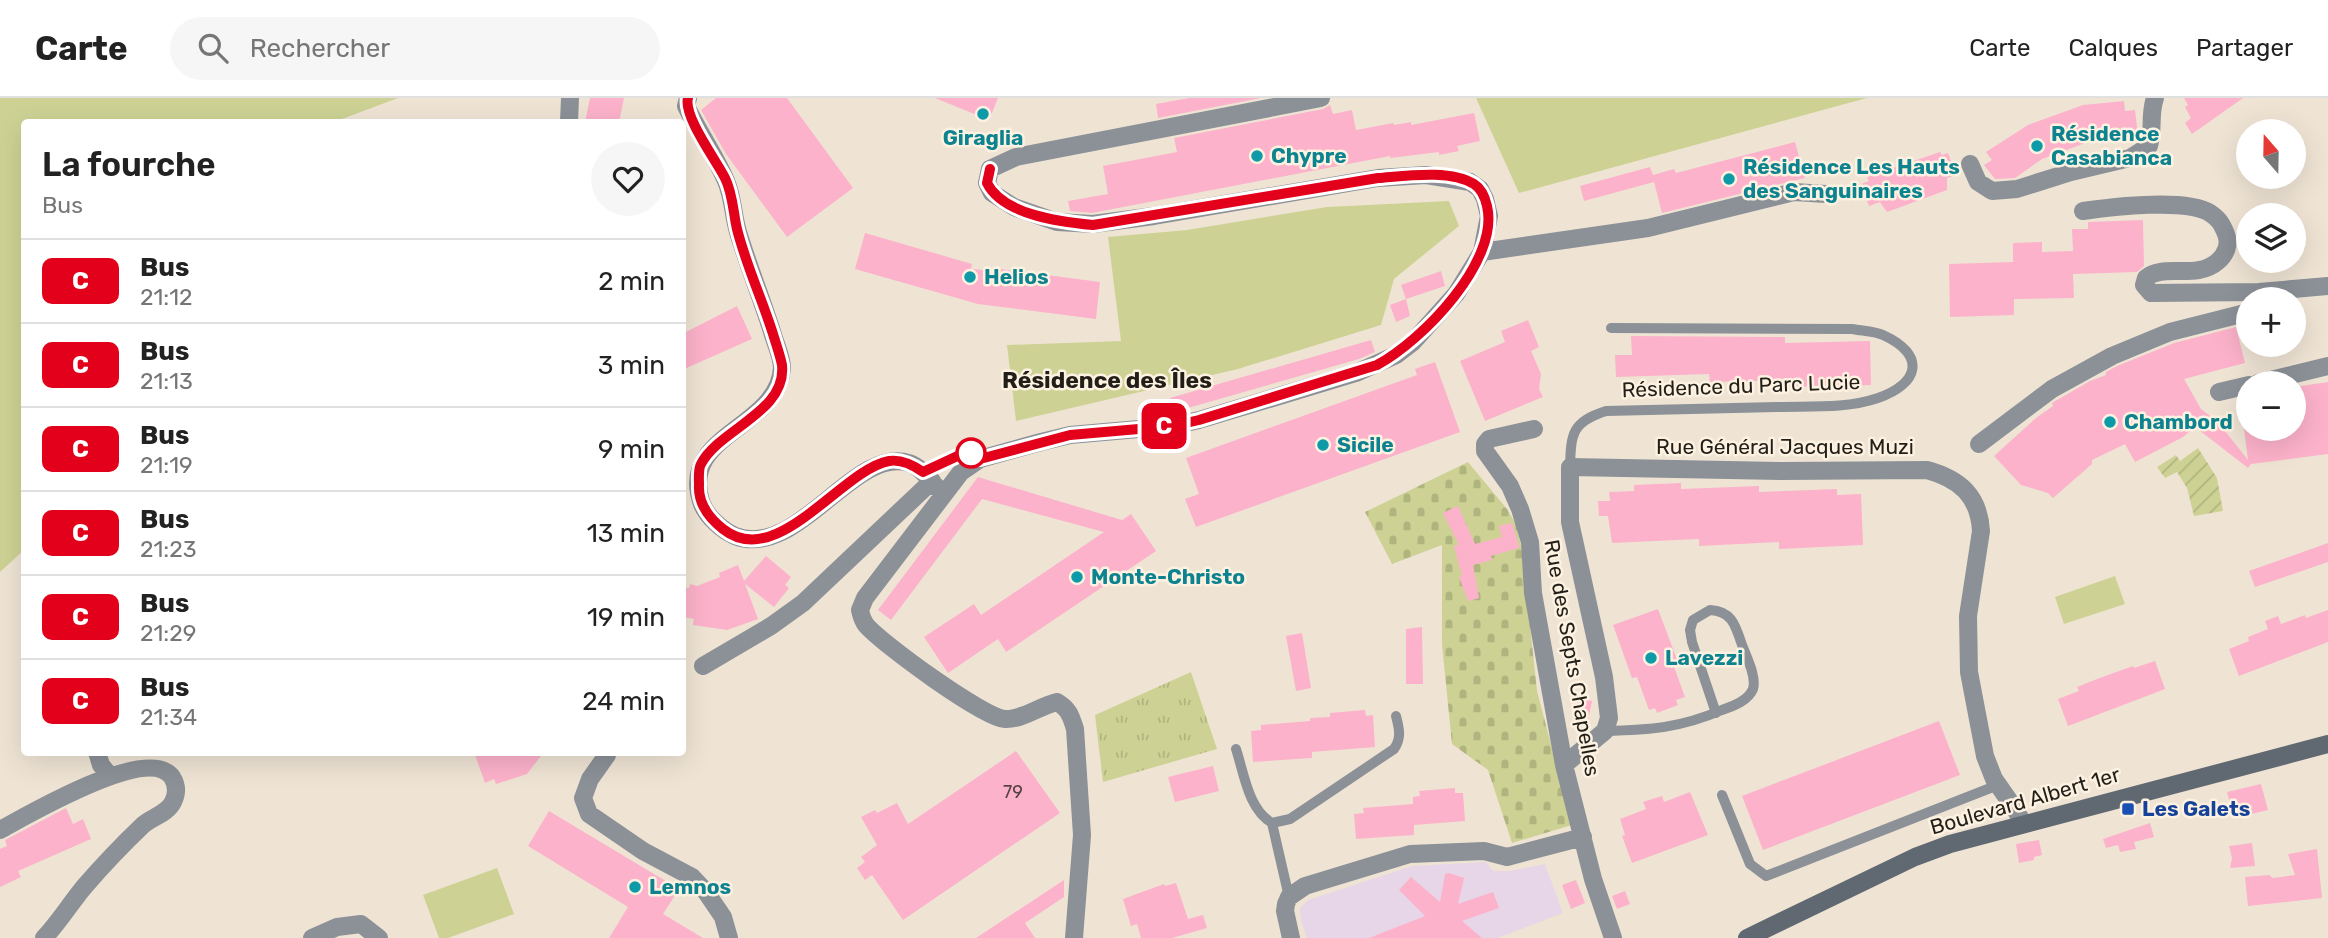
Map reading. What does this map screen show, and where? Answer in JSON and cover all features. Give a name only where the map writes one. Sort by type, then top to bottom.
[{"type":"main road","name":"Boulevard Albert 1er","points":[[1747,938],[1915,857],[1985,833],[2328,744]]},
{"type":"street","points":[[569,119],[570,98]]},
{"type":"street","points":[[688,98],[686,106],[726,181],[737,230],[782,367],[776,391],[764,407],[717,444],[700,465],[698,492],[705,512],[724,530],[738,537],[757,538],[783,532],[865,472],[889,461],[910,463],[933,482]]},
{"type":"street","points":[[702,666],[771,626],[803,603],[933,482],[961,472],[980,459],[1070,435],[1173,426],[1199,420],[1377,365],[1396,355],[1432,323],[1456,294],[1482,252],[1489,216],[1480,189],[1470,182],[1426,175],[1378,178],[1093,225],[1057,222],[1014,207],[992,193],[987,183],[990,169],[1016,157],[1321,98]]},
{"type":"street","points":[[1970,164],[1978,182],[1992,191],[2017,189],[2071,172],[2130,158],[2150,146],[2153,132],[2150,114],[2155,98]]},
{"type":"street","points":[[1482,252],[1648,228],[1794,192],[1826,194]]},
{"type":"street","points":[[2083,211],[2110,207],[2186,205],[2208,212],[2221,222],[2228,239],[2226,252],[2216,263],[2196,272],[2152,272],[2144,285],[2151,293],[2259,292],[2321,287]]},
{"type":"street","points":[[1979,444],[2052,389],[2112,356],[2171,332],[2236,316]]},
{"type":"street","points":[[2306,371],[2328,366]]},
{"type":"street","points":[[2219,392],[2236,388]]},
{"type":"street","name":"Rue des Septs Chapelles","points":[[1534,429],[1489,439],[1485,444],[1485,451],[1510,486],[1530,542],[1534,593],[1564,765],[1593,880],[1613,938]]},
{"type":"street","points":[[1564,765],[1577,757],[1605,731],[1609,718],[1609,702],[1570,522],[1570,467]]},
{"type":"street","name":"Rue Général Jacques Muzi","points":[[1570,467],[1927,470],[1946,475],[1957,482],[1976,504],[1981,531],[1968,617],[1969,671],[1980,739],[1998,785],[2022,824]]},
{"type":"street","points":[[933,482],[865,598],[860,610],[864,624],[970,705],[994,718],[1008,720],[1057,702],[1071,713],[1075,729],[1082,835],[1074,938]]},
{"type":"street","points":[[98,756],[101,765],[110,776]]},
{"type":"street","points":[[606,756],[590,779],[583,798],[589,814],[643,851],[692,877],[723,917],[729,938]]},
{"type":"street","points":[[0,830],[77,789],[110,776],[154,768],[165,771],[177,789],[172,804],[148,820],[119,848],[44,938]]},
{"type":"street","points":[[1291,938],[1285,911],[1289,897],[1305,886],[1410,854],[1484,851],[1507,857],[1583,837]]},
{"type":"street","points":[[312,938],[337,927],[361,924],[379,938]]},
{"type":"lane","name":"Résidence du Parc Lucie","points":[[1570,467],[1574,432],[1588,417],[1606,411],[1863,403],[1882,397],[1904,385],[1912,376],[1913,366],[1908,354],[1899,344],[1881,334],[1852,329],[1611,328]]},
{"type":"lane","points":[[933,482],[964,453],[976,453],[980,459]]},
{"type":"lane","points":[[1605,731],[1643,731],[1674,727],[1716,713],[1737,704],[1747,696],[1753,688],[1753,677],[1735,624],[1727,614],[1710,610],[1693,620],[1690,630],[1716,713]]},
{"type":"lane","points":[[1236,749],[1255,805],[1262,817],[1272,822],[1290,819],[1395,749],[1400,732],[1396,716]]},
{"type":"lane","points":[[1721,795],[1750,864],[1766,877],[1998,785]]},
{"type":"lane","points":[[1272,822],[1289,897]]},
{"type":"shaded area","points":[[1486,862],[1493,871],[1510,871],[1545,864],[1563,913],[1498,938],[1307,938],[1300,908],[1308,900],[1412,866]]},
{"type":"green space","points":[[0,98],[398,98],[342,119],[21,119],[21,553],[0,572]]},
{"type":"green space","points":[[1476,98],[1867,98],[1519,193]]},
{"type":"green space","points":[[1449,201],[1459,226],[1394,279],[1381,325],[1238,369],[1016,421],[1007,345],[1121,341],[1108,237],[1187,230],[1327,207]]},
{"type":"green space","points":[[2198,448],[2217,478],[2223,511],[2194,516],[2187,488],[2177,472],[2165,478],[2157,467],[2176,455],[2180,461]]},
{"type":"green space","points":[[1468,462],[1516,524],[1522,549],[1537,691],[1572,825],[1512,843],[1488,770],[1452,744],[1442,645],[1442,545],[1392,564],[1365,512]]},
{"type":"green space","points":[[2115,576],[2125,604],[2064,624],[2055,597]]},
{"type":"green space","points":[[1191,672],[1217,749],[1103,782],[1095,715]]},
{"type":"green space","points":[[497,868],[514,914],[448,938],[439,938],[423,895]]},
{"type":"building","points":[[590,98],[624,98],[620,119],[586,119]]},
{"type":"building","points":[[716,98],[787,98],[853,188],[787,237],[726,154],[701,110]]},
{"type":"building","name":"Giraglia","points":[[935,98],[998,98],[989,120]]},
{"type":"building","points":[[1189,98],[1261,98],[1158,118],[1156,104]]},
{"type":"building","points":[[2184,98],[2243,98],[2192,134],[2185,123],[2191,118]]},
{"type":"building","name":"Résidence Casabianca","points":[[2124,101],[2125,111],[2135,110],[2138,136],[2088,142],[2042,159],[2015,178],[1995,179],[1984,165],[1992,160],[1986,152],[2028,125],[2083,105]]},
{"type":"building","name":"Chypre","points":[[1330,105],[1333,114],[1352,110],[1356,130],[1393,123],[1411,122],[1411,125],[1474,113],[1480,141],[1457,146],[1459,151],[1439,155],[1439,152],[1390,156],[1092,213],[1070,211],[1068,201],[1108,194],[1103,166],[1177,152],[1174,138],[1323,109]]},
{"type":"building","name":"Résidence Les Hauts des Sanguinaires","points":[[1795,142],[1805,178],[1662,213],[1654,182],[1584,201],[1580,186],[1650,167],[1653,175],[1674,169],[1676,173]]},
{"type":"building","points":[[1940,152],[1942,155],[1948,153],[1956,175],[1947,178],[1947,190],[1887,212],[1880,202],[1869,206],[1861,184],[1869,181],[1867,177]]},
{"type":"building","points":[[2143,220],[2144,266],[2137,272],[2073,274],[2074,298],[2014,299],[2014,315],[1950,317],[1949,264],[2013,262],[2013,243],[2042,242],[2042,252],[2073,251],[2072,229],[2088,229],[2088,222]]},
{"type":"building","name":"Helios","points":[[865,233],[972,264],[971,269],[1000,269],[1100,282],[1096,319],[978,304],[855,269]]},
{"type":"building","points":[[1441,271],[1445,286],[1406,299],[1401,285]]},
{"type":"building","points":[[1406,299],[1410,316],[1396,322],[1390,305]]},
{"type":"building","points":[[737,306],[752,339],[686,368],[686,332]]},
{"type":"building","points":[[1528,320],[1539,347],[1531,351],[1541,374],[1539,389],[1543,397],[1485,421],[1460,361],[1505,342],[1501,331]]},
{"type":"building","name":"Chambord","points":[[2236,327],[2236,357],[2244,357],[2245,363],[2184,379],[2201,409],[2217,421],[2248,460],[2246,441],[2306,441],[2306,385],[2328,382],[2328,454],[2251,464],[2248,468],[2195,427],[2183,437],[2135,462],[2125,444],[2092,460],[2092,464],[2053,498],[2048,493],[2021,485],[1994,456],[2053,406],[2052,403],[2106,375],[2106,372],[2117,366],[2174,343]]},
{"type":"building","points":[[1631,336],[1785,337],[1785,343],[1870,341],[1871,385],[1786,387],[1786,380],[1710,382],[1709,374],[1616,377],[1615,355],[1632,355]]},
{"type":"building","points":[[1371,340],[1375,352],[1359,359],[1174,412],[1170,398]]},
{"type":"building","name":"Sicile","points":[[1435,362],[1460,432],[1196,527],[1185,499],[1199,494],[1186,458],[1417,375],[1415,369]]},
{"type":"building","name":"Monte-Christo","points":[[978,477],[1122,520],[1131,514],[1156,551],[1006,652],[998,639],[948,673],[924,637],[974,604],[981,615],[1104,532],[982,499],[891,620],[878,610]]},
{"type":"building","points":[[1681,483],[1681,489],[1759,486],[1759,492],[1837,489],[1837,495],[1861,494],[1863,545],[1779,549],[1779,542],[1699,546],[1699,539],[1612,543],[1608,516],[1599,516],[1598,501],[1610,501],[1609,492],[1634,491],[1634,485]]},
{"type":"building","points":[[1458,506],[1475,544],[1502,537],[1499,526],[1512,523],[1519,546],[1491,556],[1492,560],[1473,565],[1479,598],[1468,601],[1459,577],[1462,576],[1454,546],[1459,545],[1443,513]]},
{"type":"building","points":[[2328,543],[2328,562],[2255,587],[2249,571]]},
{"type":"building","points":[[766,556],[791,577],[785,585],[789,588],[774,607],[745,584],[758,619],[727,630],[693,625],[694,619],[686,617],[686,588],[689,588],[690,584],[697,586],[720,577],[719,573],[738,565],[744,581]]},
{"type":"building","name":"Lavezzi","points":[[1658,609],[1678,662],[1673,664],[1685,697],[1676,700],[1678,705],[1657,713],[1655,708],[1649,710],[1637,677],[1632,678],[1613,625]]},
{"type":"building","points":[[2328,610],[2328,642],[2239,676],[2229,649],[2268,629],[2265,621],[2278,616],[2281,624]]},
{"type":"building","points":[[1422,627],[1423,684],[1406,684],[1406,629]]},
{"type":"building","points":[[1302,633],[1311,688],[1296,691],[1286,636]]},
{"type":"building","points":[[2155,661],[2165,689],[2068,726],[2058,699],[2079,691],[2077,687],[2097,679]]},
{"type":"building","points":[[1578,698],[1592,701],[1587,725],[1573,722]]},
{"type":"building","points":[[1365,710],[1366,716],[1373,715],[1375,747],[1312,752],[1312,758],[1253,762],[1251,731],[1261,730],[1261,725],[1310,721],[1310,718],[1330,717],[1330,713]]},
{"type":"building","points":[[1939,721],[1960,775],[1763,850],[1742,796]]},
{"type":"building","points":[[1016,751],[1060,813],[903,920],[872,875],[865,880],[857,868],[865,862],[861,857],[877,845],[861,817],[897,803],[908,824]]},
{"type":"building","points":[[475,756],[541,756],[527,774],[496,784],[494,779],[485,783]]},
{"type":"building","points":[[1213,766],[1219,791],[1175,802],[1168,777]]},
{"type":"building","points":[[2261,784],[2268,810],[2234,818],[2227,792]]},
{"type":"building","points":[[1455,788],[1455,793],[1463,793],[1465,821],[1414,825],[1414,835],[1356,839],[1354,814],[1364,813],[1363,808],[1413,804],[1413,797],[1420,796],[1419,791]]},
{"type":"building","points":[[1690,792],[1708,835],[1632,863],[1622,836],[1625,835],[1620,819],[1646,809],[1643,802],[1662,796],[1664,802]]},
{"type":"building","points":[[66,808],[73,824],[83,819],[91,839],[18,871],[21,877],[0,887],[0,849],[7,846],[5,840]]},
{"type":"building","points":[[549,811],[679,889],[663,914],[703,938],[609,938],[628,907],[528,846]]},
{"type":"building","points":[[2150,823],[2154,837],[2134,842],[2136,849],[2120,852],[2118,845],[2106,848],[2103,839]]},
{"type":"building","points":[[2039,840],[2042,855],[2019,863],[2016,844]]},
{"type":"building","points":[[2252,843],[2255,866],[2230,868],[2232,858],[2229,846]]},
{"type":"building","points":[[2317,849],[2322,898],[2248,906],[2245,877],[2269,875],[2273,878],[2295,875],[2288,854]]},
{"type":"building","points":[[1445,874],[1464,878],[1458,904],[1493,892],[1499,908],[1462,921],[1482,938],[1369,938],[1425,916],[1399,890],[1411,877],[1440,902]]},
{"type":"building","points":[[1064,880],[1064,897],[1025,923],[1035,938],[976,938]]},
{"type":"building","points":[[1576,880],[1585,903],[1571,909],[1562,885]]},
{"type":"building","points":[[1176,883],[1188,919],[1203,915],[1207,928],[1172,938],[1141,938],[1137,924],[1131,926],[1123,899],[1164,884]]},
{"type":"building","points":[[1625,891],[1630,904],[1617,909],[1612,896]]},
{"type":"bus line","name":"C","points":[[688,98],[686,106],[726,181],[733,201],[737,230],[782,367],[776,391],[764,407],[717,444],[700,465],[698,492],[705,512],[724,530],[738,537],[757,538],[783,532],[865,472],[889,461],[910,463],[923,472],[964,453],[976,453],[980,459],[1070,435],[1173,426],[1377,365],[1413,342],[1456,294],[1482,252],[1489,216],[1480,189],[1470,182],[1426,175],[1378,178],[1093,225],[1057,222],[1014,207],[992,193],[987,183],[990,169]]},
{"type":"place","name":"Giraglia","points":[[983,114]]},
{"type":"place","name":"Résidence Casabianca","points":[[2037,146]]},
{"type":"place","name":"Chypre","points":[[1257,156]]},
{"type":"place","name":"Résidence Les Hauts des Sanguinaires","points":[[1729,179]]},
{"type":"place","name":"Helios","points":[[970,277]]},
{"type":"place","name":"Chambord","points":[[2110,422]]},
{"type":"place","name":"Sicile","points":[[1323,445]]},
{"type":"place","name":"Monte-Christo","points":[[1077,577]]},
{"type":"place","name":"Lavezzi","points":[[1651,658]]},
{"type":"place","name":"Les Galets","points":[[2128,809]]},
{"type":"place","name":"Lemnos","points":[[635,887]]},
{"type":"district","name":"Résidence des Îles","points":[[1107,380]]}]
